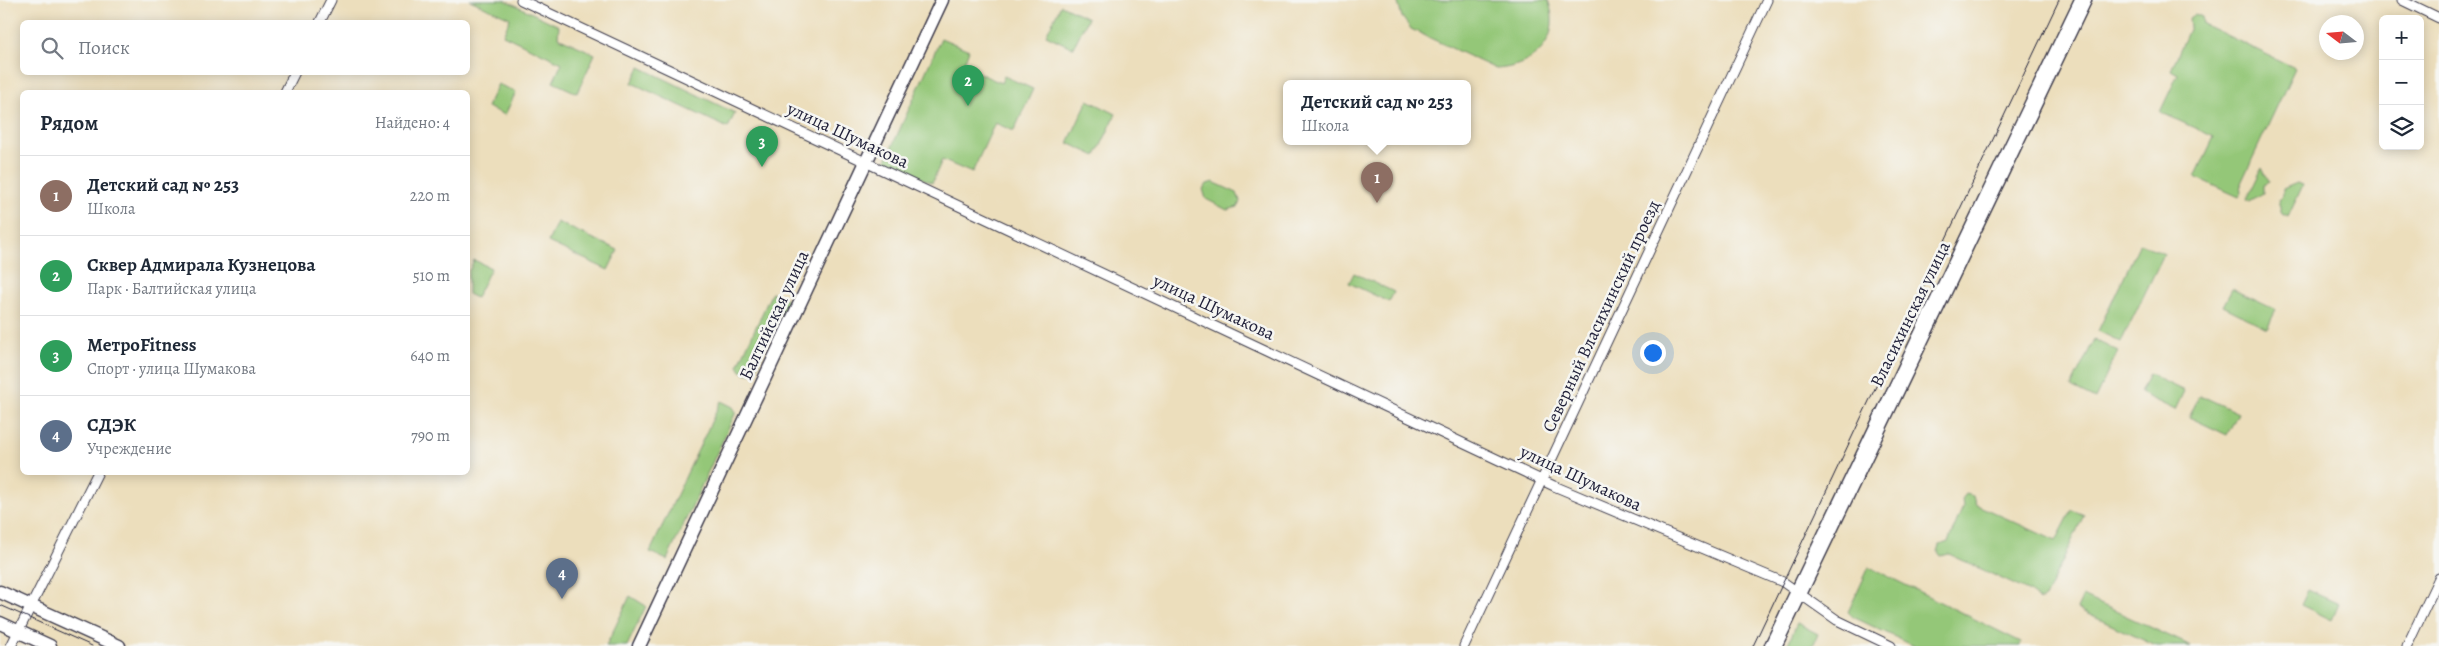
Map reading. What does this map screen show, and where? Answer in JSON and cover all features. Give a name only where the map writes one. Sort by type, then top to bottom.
[{"type":"highway","name":"Власихинская улица","points":[[1773,646],[2083,0]]},
{"type":"main road","name":"Балтийская улица","points":[[639,646],[942,0]]},
{"type":"main road","points":[[0,592],[119,646]]},
{"type":"main road","points":[[0,624],[50,646]]},
{"type":"street","points":[[321,20],[331,0]]},
{"type":"street","name":"улица Шумакова","points":[[521,0],[1542,480],[1783,582],[1798,594],[1848,626],[1891,646]]},
{"type":"street","name":"Северный Власихинский проезд","points":[[1464,646],[1767,0]]},
{"type":"street","points":[[2402,0],[2439,18]]},
{"type":"street","points":[[286,90],[294,75]]},
{"type":"street","points":[[11,646],[96,475]]},
{"type":"street","points":[[2407,646],[2439,578]]},
{"type":"green space","points":[[470,0],[505,0],[559,26],[558,37],[595,54],[577,93],[553,82],[562,63],[503,35],[510,18]]},
{"type":"green space","points":[[1397,0],[1548,0],[1552,14],[1552,27],[1542,49],[1533,57],[1510,67],[1496,69],[1411,29],[1402,17]]},
{"type":"green space","points":[[1061,5],[1088,18],[1073,48],[1046,35]]},
{"type":"green space","points":[[2195,14],[2202,17],[2203,24],[2295,68],[2241,183],[2242,192],[2239,197],[2195,177],[2214,137],[2160,112],[2178,74],[2171,70],[2190,27],[2189,18]]},
{"type":"green space","points":[[941,38],[969,50],[963,66],[1001,83],[1004,76],[1033,89],[1014,131],[995,123],[972,173],[942,160],[932,183],[885,162]]},
{"type":"green space","points":[[640,67],[735,113],[728,128],[632,83]]},
{"type":"green space","points":[[498,84],[516,92],[505,115],[487,107]]},
{"type":"green space","points":[[1088,100],[1116,114],[1096,156],[1068,143]]},
{"type":"green space","points":[[2262,168],[2269,182],[2263,185],[2263,193],[2250,201],[2247,199]]},
{"type":"green space","points":[[1213,182],[1237,193],[1240,201],[1238,207],[1227,210],[1206,199],[1203,189],[1207,184]]},
{"type":"green space","points":[[2297,183],[2303,185],[2288,217],[2282,214],[2278,200],[2283,195],[2283,189]]},
{"type":"green space","points":[[557,222],[618,250],[608,270],[548,242]]},
{"type":"green space","points":[[2140,243],[2164,254],[2121,342],[2098,331]]},
{"type":"green space","points":[[474,260],[491,268],[476,298],[470,295],[470,269]]},
{"type":"green space","points":[[1354,273],[1394,292],[1389,302],[1349,283]]},
{"type":"green space","points":[[2232,289],[2276,310],[2267,328],[2223,306]]},
{"type":"green space","points":[[772,292],[788,300],[767,340],[755,372],[748,374],[741,371],[738,366]]},
{"type":"green space","points":[[2094,340],[2118,351],[2095,399],[2071,387]]},
{"type":"green space","points":[[2149,374],[2184,391],[2175,410],[2140,393]]},
{"type":"green space","points":[[2200,395],[2238,413],[2227,435],[2189,417]]},
{"type":"green space","points":[[721,401],[733,407],[736,412],[667,560],[650,552]]},
{"type":"green space","points":[[1966,494],[1973,496],[1975,504],[2056,541],[2072,510],[2084,515],[2045,598],[2039,601],[2032,593],[1949,554],[1941,556],[1938,552],[1940,545],[1948,542],[1963,507],[1962,499]]},
{"type":"green space","points":[[1869,567],[2021,642],[2020,646],[1914,646],[1853,617],[1848,612]]},
{"type":"green space","points":[[2308,590],[2339,604],[2332,620],[2301,605]]},
{"type":"green space","points":[[630,596],[646,606],[627,646],[606,646]]},
{"type":"green space","points":[[2083,596],[2191,646],[2156,646],[2077,609]]},
{"type":"green space","points":[[1797,623],[1818,634],[1813,646],[1787,646]]},
{"type":"tram line","points":[[1753,646],[2059,0]]},
{"type":"tram line","points":[[0,605],[92,646]]},
{"type":"place","name":"Сквер Адмирала Кузнецова","points":[[968,106]]},
{"type":"place","name":"МетроFitness","points":[[762,167]]},
{"type":"place","name":"Детский сад № 253","points":[[1377,203]]},
{"type":"place","name":"СДЭК","points":[[562,599]]}]
